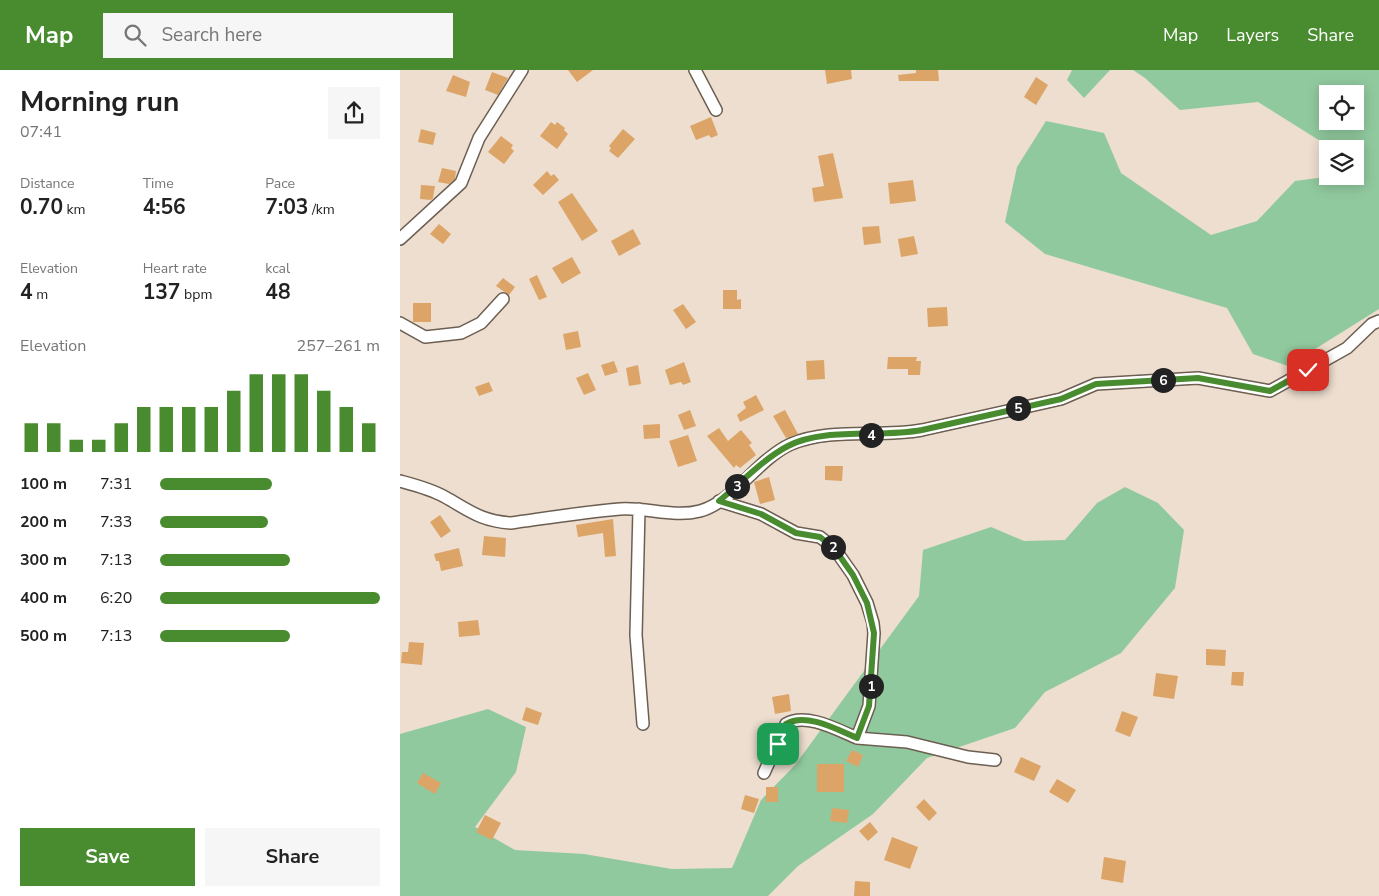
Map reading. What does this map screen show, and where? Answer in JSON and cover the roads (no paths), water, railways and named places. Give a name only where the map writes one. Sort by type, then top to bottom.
[{"type":"street","points":[[400,239],[461,182],[479,138],[522,70]]},
{"type":"street","points":[[695,70],[716,110]]},
{"type":"street","points":[[400,323],[425,337],[461,333],[481,323],[503,299]]},
{"type":"street","points":[[400,481],[423,487],[445,497],[467,511],[496,522],[511,523],[621,509],[698,512],[719,501],[774,454],[790,445],[823,436],[906,434],[1061,399],[1096,384],[1198,378],[1270,391],[1347,348],[1372,324],[1379,322]]},
{"type":"street","points":[[719,501],[761,514],[796,533],[820,537],[834,548],[853,575],[867,603],[874,633],[869,706],[857,738]]},
{"type":"street","points":[[639,509],[636,635],[643,724]]},
{"type":"street","points":[[764,772],[786,724],[790,722],[811,721],[857,738],[907,742],[968,757],[995,760]]}]
